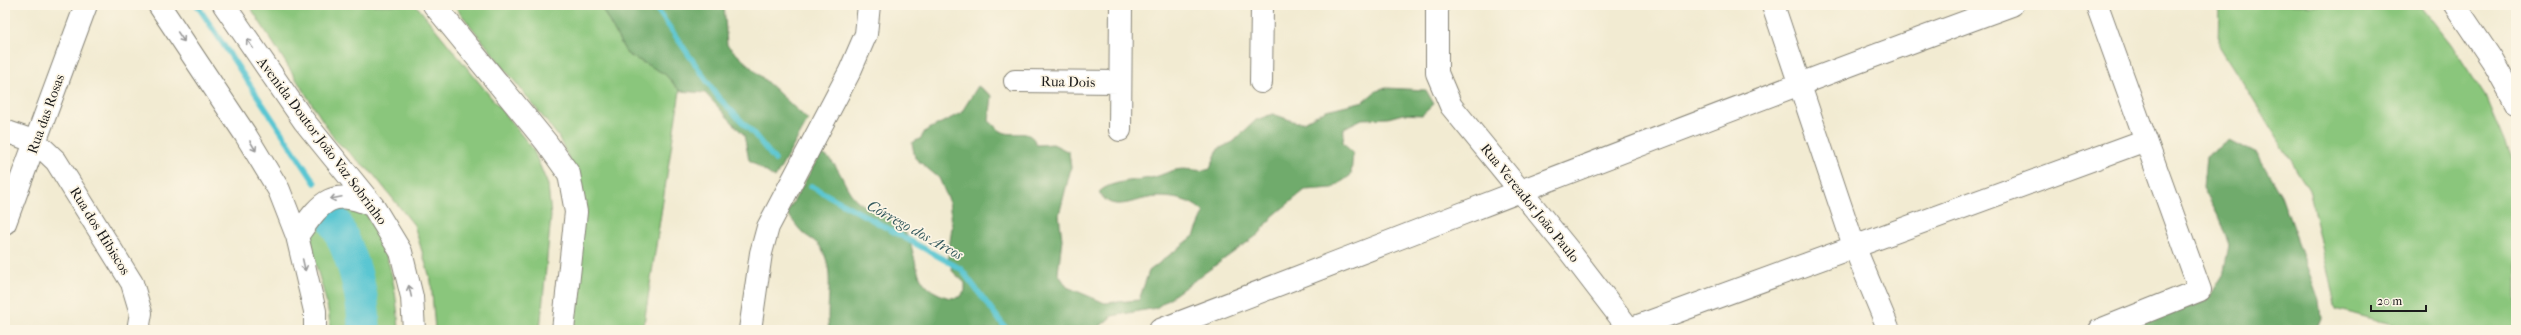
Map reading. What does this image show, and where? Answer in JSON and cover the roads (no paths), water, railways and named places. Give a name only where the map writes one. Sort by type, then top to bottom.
[{"type":"street","name":"Rua das Rosas","points":[[5,223],[86,5]]},
{"type":"street","points":[[159,5],[253,146],[279,190],[297,236],[315,311],[315,330]]},
{"type":"street","name":"Avenida Doutor João Vaz Sobrinho","points":[[224,5],[304,121],[373,206],[401,252],[412,297],[414,330]]},
{"type":"street","points":[[434,5],[541,136],[569,174],[576,212],[562,330]]},
{"type":"street","points":[[750,330],[761,253],[768,227],[850,71],[866,34],[869,5]]},
{"type":"street","points":[[1120,130],[1121,5]]},
{"type":"street","points":[[1260,82],[1262,5]]},
{"type":"street","name":"Rua Vereador João Paulo","points":[[1437,5],[1436,73],[1451,106],[1521,193],[1568,248],[1628,330]]},
{"type":"street","points":[[1773,5],[1854,246],[1889,330]]},
{"type":"street","points":[[1160,330],[1521,193],[1798,82],[2012,5]]},
{"type":"street","points":[[2097,5],[2200,290],[2100,330]]},
{"type":"street","points":[[2454,5],[2492,60],[2516,103]]},
{"type":"street","name":"Rua Dois","points":[[1015,81],[1120,82]]},
{"type":"street","points":[[5,131],[36,142]]},
{"type":"street","points":[[1628,330],[2146,140]]},
{"type":"street","name":"Rua dos Hibiscos","points":[[36,142],[56,161],[132,283],[140,313],[138,330]]},
{"type":"street","points":[[297,236],[312,216],[329,199],[341,196],[355,197],[373,206]]},
{"type":"waterway","points":[[197,5],[315,183]]},
{"type":"waterway","name":"Córrego dos Arcos","points":[[654,5],[718,97],[754,134],[775,160]]},
{"type":"waterway","name":"Córrego dos Arcos","points":[[811,186],[961,269],[1007,330]]},
{"type":"waterway","points":[[334,220],[346,246],[356,274],[362,301],[364,330]]}]
